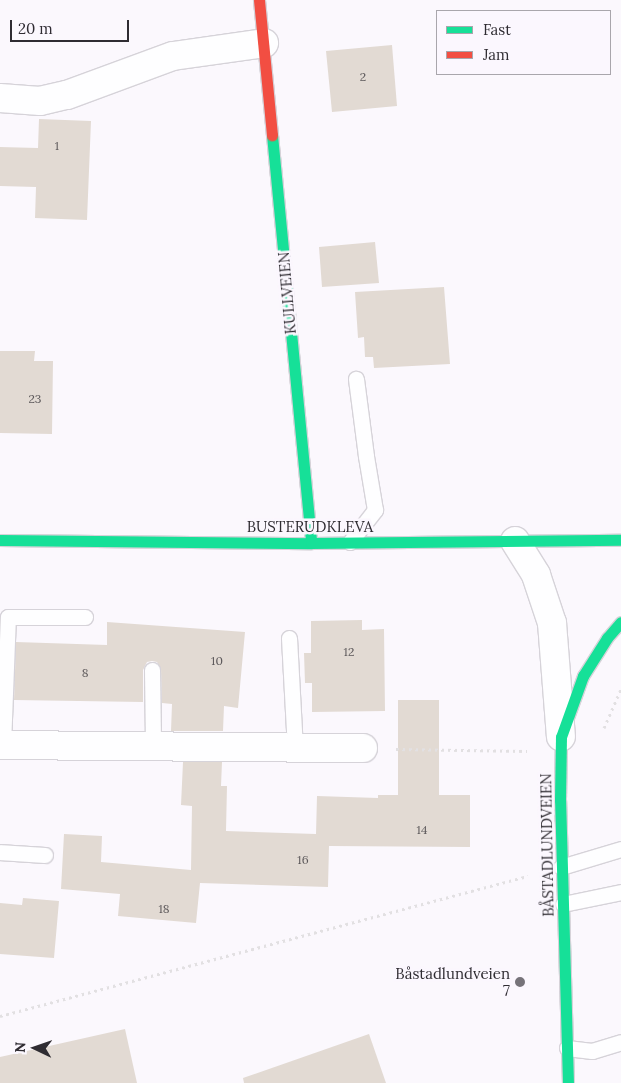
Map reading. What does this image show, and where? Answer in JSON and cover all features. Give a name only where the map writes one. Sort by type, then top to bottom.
[{"type":"street","name":"KULLVEIEN","points":[[258,0],[264,43],[310,543]]},
{"type":"street","points":[[0,98],[40,101],[68,95],[173,56],[264,43]]},
{"type":"street","name":"BUSTERUDKLEVA","points":[[0,540],[310,543],[621,540]]},
{"type":"street","points":[[515,541],[536,575],[552,622],[561,737]]},
{"type":"street","name":"BÅSTADLUNDVEIEN","points":[[568,1083],[561,867],[561,737],[583,676],[607,638],[621,622]]},
{"type":"street","points":[[1,745],[363,748]]},
{"type":"lane","points":[[350,542],[375,510],[356,379]]},
{"type":"lane","points":[[1,745],[8,617],[85,617]]},
{"type":"lane","points":[[289,638],[295,748]]},
{"type":"lane","points":[[152,670],[153,746]]},
{"type":"lane","points":[[561,867],[621,849]]},
{"type":"lane","points":[[0,852],[45,855]]},
{"type":"lane","points":[[563,904],[621,892]]},
{"type":"lane","points":[[566,1048],[592,1051],[621,1042]]},
{"type":"path","points":[[363,748],[536,752]]},
{"type":"path","points":[[0,1016],[529,876]]},
{"type":"building","points":[[392,45],[397,106],[332,112],[326,51]]},
{"type":"building","points":[[39,119],[91,121],[87,220],[35,218],[36,187],[0,186],[0,147],[38,148]]},
{"type":"building","points":[[375,242],[379,283],[322,287],[319,247]]},
{"type":"building","points":[[444,287],[450,364],[374,368],[373,357],[365,357],[364,337],[358,338],[355,292]]},
{"type":"building","points":[[0,351],[35,351],[34,361],[53,361],[52,434],[0,433]]},
{"type":"building","points":[[362,620],[362,630],[384,629],[385,711],[312,712],[312,683],[305,683],[304,653],[311,653],[311,621]]},
{"type":"building","points":[[107,622],[245,632],[238,708],[224,706],[223,731],[171,731],[172,704],[162,703],[161,669],[157,662],[152,661],[147,662],[143,670],[143,702],[14,700],[16,642],[107,645]]},
{"type":"building","points":[[398,700],[439,700],[439,795],[470,795],[470,847],[329,846],[328,887],[200,883],[196,923],[118,916],[120,894],[61,889],[64,834],[102,836],[101,862],[191,870],[192,806],[181,805],[183,762],[222,762],[221,786],[227,786],[226,831],[316,834],[317,796],[378,798],[378,795],[398,795]]},
{"type":"building","points":[[23,898],[59,901],[54,958],[0,954],[0,903],[22,905]]},
{"type":"building","points":[[125,1029],[137,1083],[0,1083],[0,1057]]},
{"type":"building","points":[[369,1034],[386,1083],[244,1083],[243,1078]]},
{"type":"traffic: fast","points":[[272,135],[311,543]]},
{"type":"traffic: fast","points":[[0,540],[311,543],[621,540]]},
{"type":"traffic: fast","points":[[568,1083],[560,800],[561,737],[583,676],[607,638],[621,622]]},
{"type":"traffic: jam","points":[[259,0],[272,135]]},
{"type":"place","name":"Båstadlundveien 7","points":[[520,982]]}]
